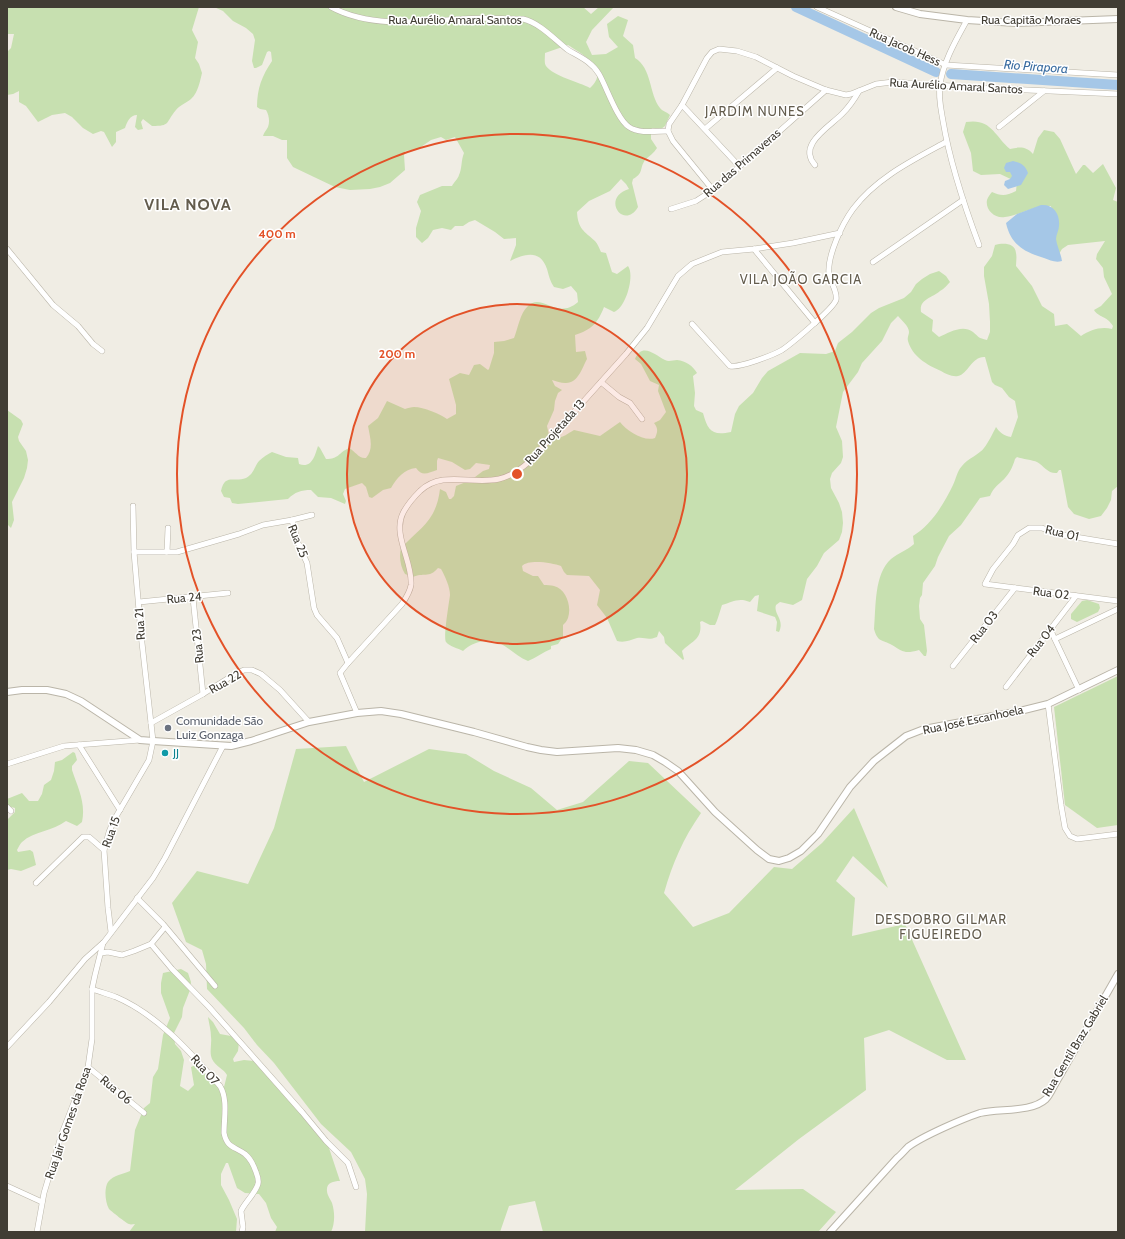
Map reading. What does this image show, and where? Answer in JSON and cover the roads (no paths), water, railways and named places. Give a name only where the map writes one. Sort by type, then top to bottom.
[{"type":"street","name":"Rua Aurélio Amaral Santos","points":[[332,7],[349,15],[361,18],[404,22],[479,18],[523,19],[528,21],[536,25],[592,65],[598,73],[622,121],[626,125],[636,130],[668,130],[669,124],[682,105],[707,58],[712,52],[718,49],[737,51],[756,57],[826,90],[846,95],[876,84],[893,82],[1118,94]]},
{"type":"street","name":"Rua Jacob Hess","points":[[817,7],[946,64],[1118,75]]},
{"type":"street","name":"Rua Capitão Moraes","points":[[896,7],[920,14],[967,20],[1016,23],[1118,19]]},
{"type":"street","points":[[967,20],[946,64],[940,85],[939,101],[946,142],[963,200],[979,245]]},
{"type":"street","points":[[705,129],[777,68]]},
{"type":"street","name":"Rua das Primaveras","points":[[671,209],[696,202],[713,190],[826,90]]},
{"type":"street","points":[[815,165],[811,161],[809,153],[811,146],[816,138],[849,107],[859,90]]},
{"type":"street","points":[[999,127],[1044,91]]},
{"type":"street","points":[[682,105],[739,166]]},
{"type":"street","points":[[668,130],[672,141],[713,190]]},
{"type":"street","points":[[692,324],[727,364],[734,366],[771,356],[782,350],[815,323],[832,307],[836,300],[829,276],[828,265],[840,233],[852,210],[870,191],[892,172],[946,142]]},
{"type":"street","points":[[873,262],[963,200]]},
{"type":"street","name":"Rua Projetada 13","points":[[357,713],[340,675],[341,671],[407,597],[411,586],[411,577],[400,532],[400,522],[403,513],[412,498],[426,486],[435,481],[446,479],[498,479],[512,475],[519,471],[530,461],[634,344],[647,328],[678,276],[692,264],[722,252],[808,241],[840,233]]},
{"type":"street","points":[[7,249],[53,305],[78,326],[93,344],[102,351]]},
{"type":"street","points":[[754,249],[815,323]]},
{"type":"street","points":[[601,382],[619,397],[630,403],[642,419]]},
{"type":"street","name":"Rua 21","points":[[133,506],[134,552],[139,602],[140,634],[153,741]]},
{"type":"street","points":[[292,520],[312,515]]},
{"type":"street","name":"Rua 25","points":[[134,552],[177,552],[208,544],[270,524],[292,520],[298,543],[307,562],[314,608],[317,615],[337,638],[348,663]]},
{"type":"street","points":[[167,552],[168,528]]},
{"type":"street","name":"Rua 01","points":[[985,584],[1018,534],[1029,528],[1042,528],[1057,534],[1118,544]]},
{"type":"street","name":"Rua 02","points":[[985,584],[1118,601]]},
{"type":"street","name":"Rua 03","points":[[953,666],[1015,588]]},
{"type":"street","name":"Rua 24","points":[[139,602],[193,598],[228,593]]},
{"type":"street","name":"Rua 04","points":[[1006,687],[1076,596]]},
{"type":"street","name":"Rua 23","points":[[193,598],[203,694]]},
{"type":"street","points":[[1055,639],[1118,609]]},
{"type":"street","points":[[1050,629],[1079,690]]},
{"type":"street","name":"Rua 22","points":[[151,723],[244,670],[252,670],[261,674],[280,690],[309,722]]},
{"type":"street","name":"Rua José Escanhoela","points":[[357,713],[381,711],[401,714],[541,750],[557,752],[618,748],[636,750],[653,755],[678,771],[715,812],[757,850],[769,859],[779,861],[789,858],[800,851],[818,834],[855,782],[874,761],[906,736],[924,729],[1020,711],[1048,704],[1118,670]]},
{"type":"street","points":[[7,692],[22,690],[47,690],[66,694],[81,701],[140,740]]},
{"type":"street","points":[[1048,704],[1065,828],[1070,836],[1077,839],[1118,834]]},
{"type":"street","points":[[7,764],[64,746],[140,740],[231,746],[309,722],[357,713]]},
{"type":"street","name":"Rua 15","points":[[111,932],[104,850],[109,832],[120,810],[149,760],[153,741]]},
{"type":"street","points":[[79,745],[120,810]]},
{"type":"street","points":[[7,1047],[49,1002],[85,960],[104,942],[153,878],[223,746]]},
{"type":"street","points":[[36,883],[83,837],[89,837],[104,850]]},
{"type":"street","points":[[137,898],[165,927],[215,986]]},
{"type":"street","points":[[101,953],[108,952],[122,955],[151,944],[165,927]]},
{"type":"street","name":"Rua Jair Gomes da Rosa","points":[[37,1232],[42,1202],[62,1133],[88,1067],[92,1039],[92,989],[104,942]]},
{"type":"street","points":[[151,944],[172,969],[209,1007],[326,1141],[348,1163],[356,1187]]},
{"type":"street","name":"Rua Gentil Braz Gabriel","points":[[830,1232],[897,1158],[909,1147],[968,1117],[988,1112],[1026,1108],[1038,1104],[1046,1099],[1118,974]]},
{"type":"street","name":"Rua 07","points":[[92,989],[116,997],[158,1023],[182,1044],[220,1086],[225,1099],[225,1138],[229,1145],[249,1158],[258,1178],[257,1187],[241,1211],[243,1227],[242,1232]]},
{"type":"street","name":"Rua 06","points":[[88,1067],[144,1113]]},
{"type":"street","points":[[7,1186],[42,1202]]},
{"type":"water","points":[[1013,161],[1026,168],[1028,173],[1021,185],[1008,189],[1004,185],[1005,181],[1010,179],[1012,176],[1010,172],[1006,172],[1004,168],[1006,163]]},
{"type":"water","points":[[1041,205],[1046,205],[1053,208],[1057,214],[1059,226],[1056,239],[1062,261],[1053,261],[1030,253],[1015,242],[1008,231],[1006,223],[1017,214]]},
{"type":"waterway","points":[[796,7],[936,72]]},
{"type":"waterway","name":"Rio Pirapora","points":[[951,74],[1118,85]]},
{"type":"place","name":"Comunidade São Luiz Gonzaga","points":[[168,728]]},
{"type":"place","name":"JJ","points":[[165,753]]},
{"type":"district","name":"JARDIM NUNES","points":[[755,111]]},
{"type":"district","name":"VILA NOVA","points":[[188,204]]},
{"type":"district","name":"VILA JOÃO GARCIA","points":[[801,279]]},
{"type":"district","name":"DESDOBRO GILMAR FIGUEIREDO","points":[[941,926]]}]
